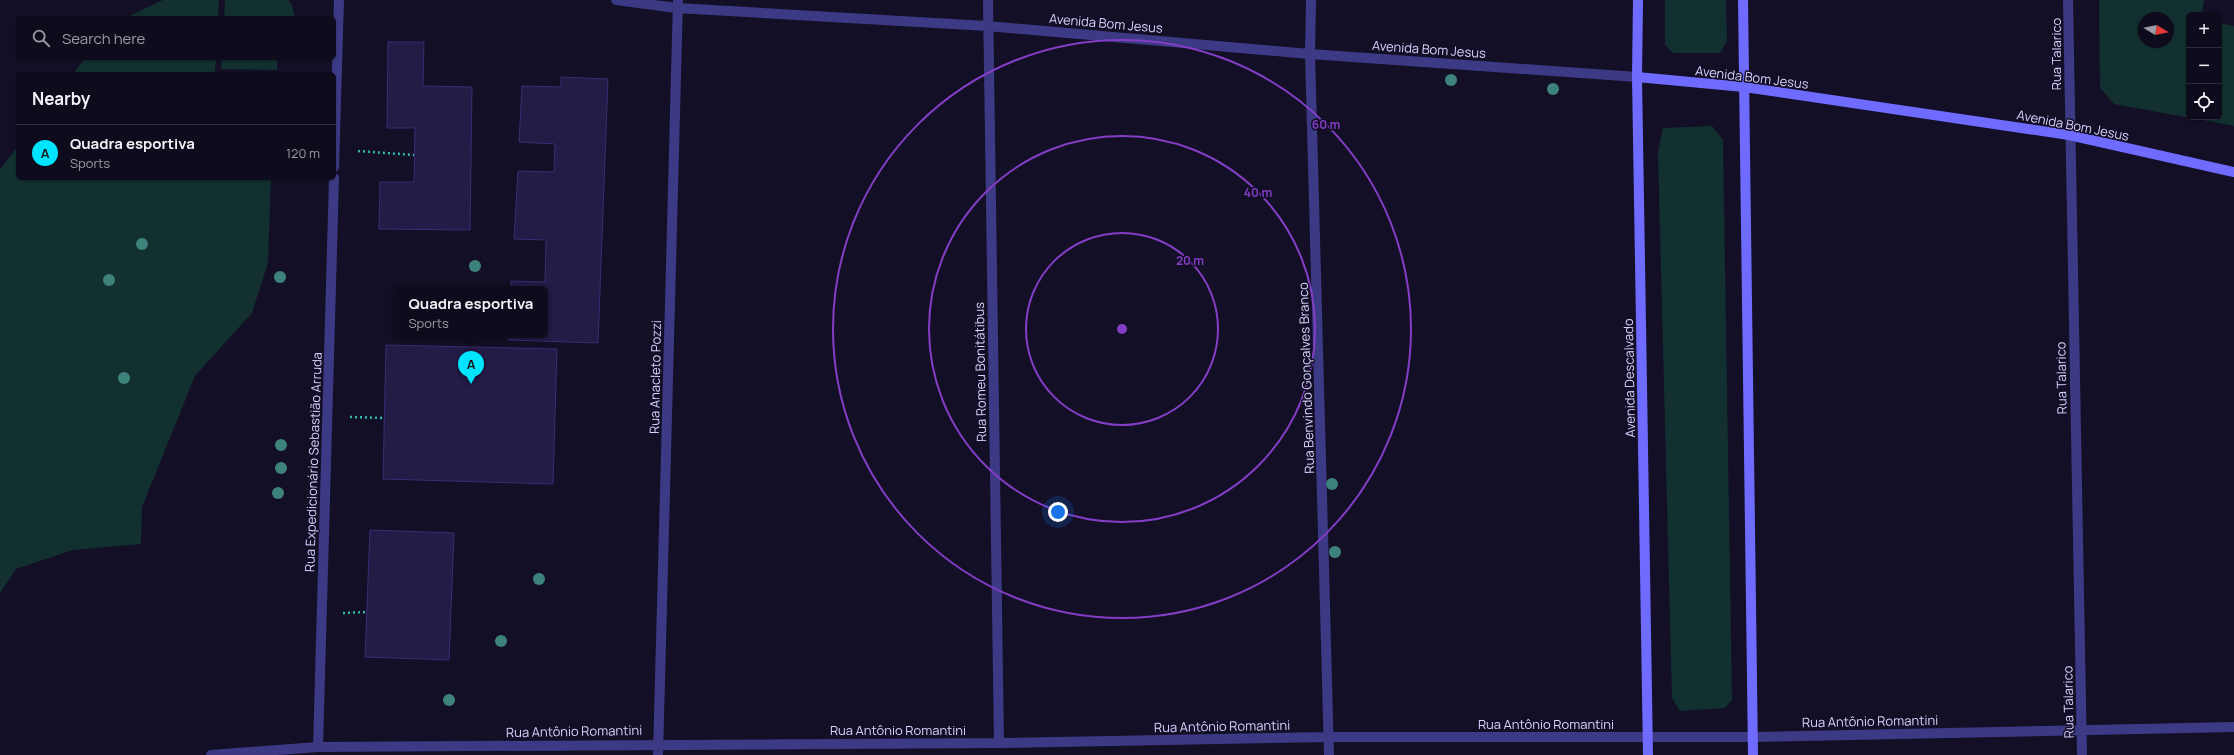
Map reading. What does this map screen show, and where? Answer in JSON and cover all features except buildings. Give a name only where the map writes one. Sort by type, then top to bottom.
[{"type":"street","points":[[336,100],[339,0]]},
{"type":"street","name":"Avenida Bom Jesus","points":[[616,0],[987,26],[1310,54],[1637,77],[1744,87],[2069,135],[2234,172]]},
{"type":"street","name":"Rua Romeu Bonitátibus","points":[[988,0],[987,26],[999,743]]},
{"type":"street","name":"Rua Benvindo Gonçalves Branco","points":[[1311,0],[1310,54],[1329,755]]},
{"type":"street","name":"Avenida Descalvado","points":[[1638,0],[1637,77],[1648,755]]},
{"type":"street","points":[[1743,0],[1753,755]]},
{"type":"street","name":"Rua Talarico","points":[[2068,0],[2069,135],[2082,755]]},
{"type":"street","name":"Rua Anacleto Pozzi","points":[[658,755],[678,4]]},
{"type":"street","name":"Rua Expedicionário Sebastião Arruda","points":[[318,747],[334,180]]},
{"type":"street","name":"Rua Antônio Romantini","points":[[211,755],[318,747],[999,743],[1329,737],[1753,737],[2234,727]]},
{"type":"path","points":[[358,151],[414,155]]},
{"type":"path","points":[[348,417],[385,418]]},
{"type":"path","points":[[341,613],[367,612]]},
{"type":"green space","points":[[163,0],[219,0],[218,16],[129,16]]},
{"type":"green space","points":[[225,0],[288,0],[292,5],[295,16],[224,16]]},
{"type":"green space","points":[[1665,0],[1726,0],[1727,41],[1720,53],[1673,53],[1665,45]]},
{"type":"green space","points":[[2099,0],[2204,0],[2202,12],[2186,12],[2186,117],[2114,104],[2100,88]]},
{"type":"green space","points":[[2222,24],[2234,26],[2234,126],[2201,120],[2222,120]]},
{"type":"green space","points":[[84,60],[216,60],[215,72],[74,72]]},
{"type":"green space","points":[[222,60],[277,60],[277,70],[221,69]]},
{"type":"green space","points":[[1712,126],[1723,140],[1732,700],[1725,708],[1680,711],[1672,698],[1658,153],[1663,128]]},
{"type":"green space","points":[[16,149],[16,180],[271,180],[268,263],[252,313],[195,376],[142,507],[141,544],[73,550],[16,569],[0,593],[0,169]]},
{"type":"place","name":"Quadra esportiva","points":[[471,384]]}]
